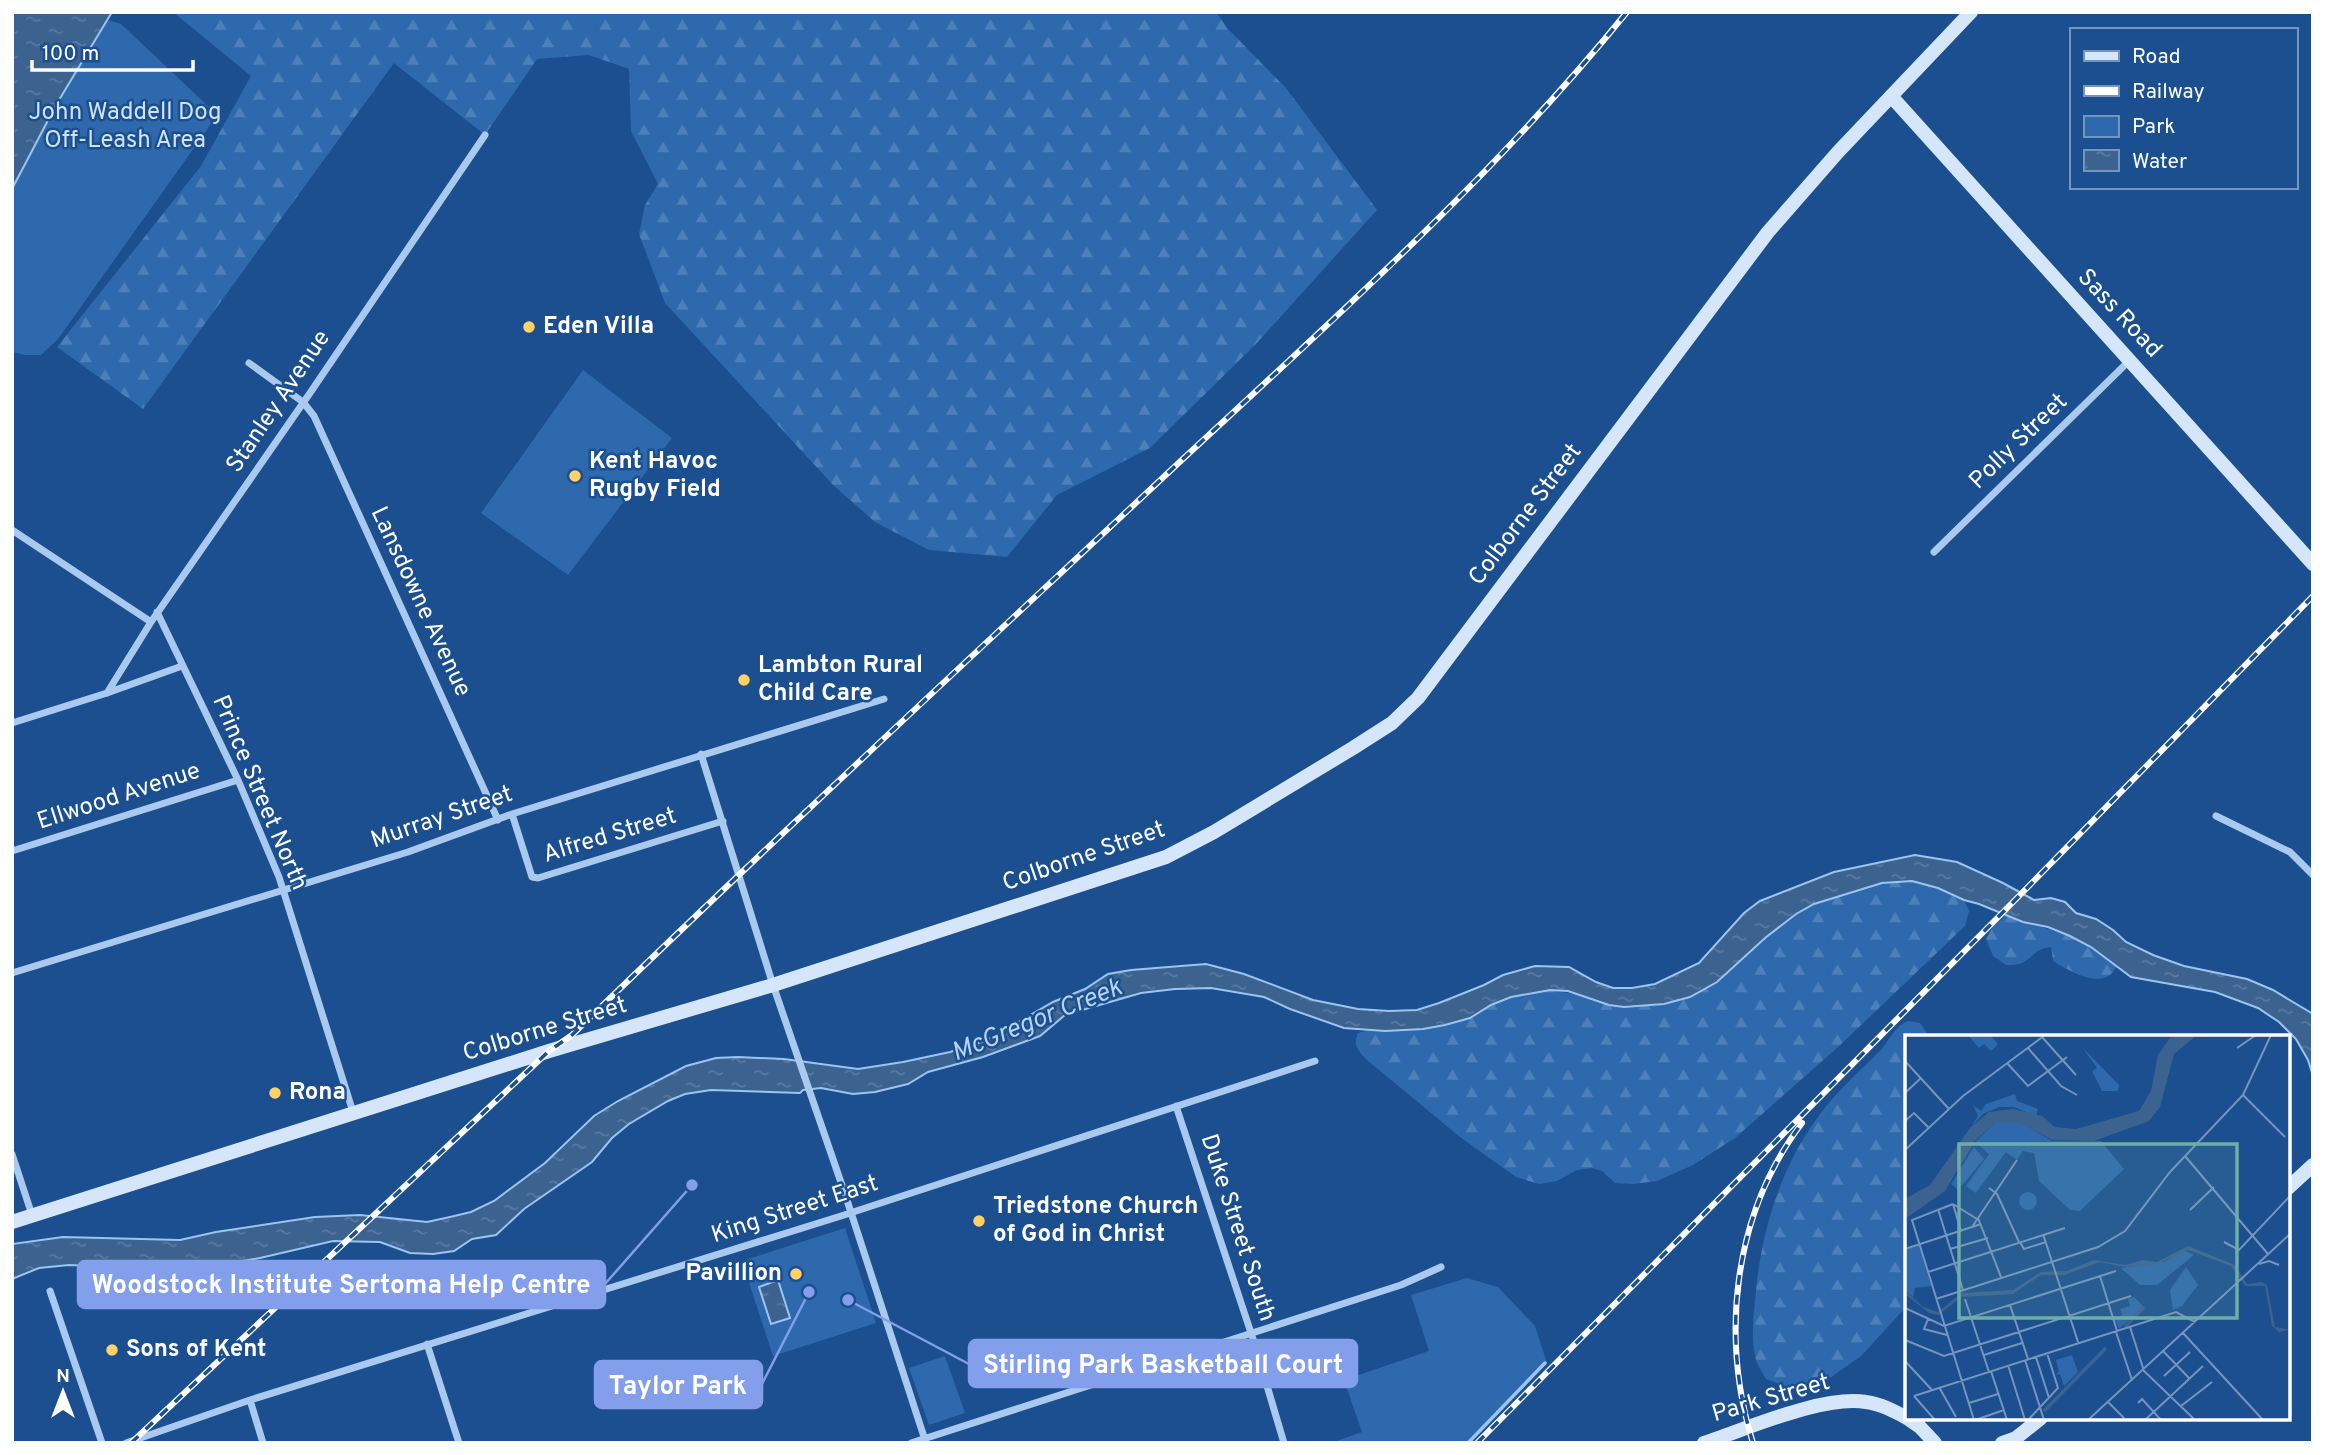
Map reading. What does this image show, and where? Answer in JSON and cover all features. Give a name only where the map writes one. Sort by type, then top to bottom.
[{"type":"street","name":"Colborne Street","points":[[12,1222],[237,1152],[353,1112],[774,985],[1166,857],[1214,832],[1392,723],[1418,698],[1768,232],[1838,152],[1970,12]]},
{"type":"street","name":"Sass Road","points":[[1891,96],[2313,564]]},
{"type":"street","name":"Stanley Avenue","points":[[107,693],[157,612],[485,135]]},
{"type":"street","name":"Polly Street","points":[[1934,552],[2130,360]]},
{"type":"street","points":[[249,363],[303,402]]},
{"type":"street","name":"Lansdowne Avenue","points":[[303,402],[314,415],[498,820]]},
{"type":"street","points":[[12,530],[151,621]]},
{"type":"street","name":"Prince Street North","points":[[157,612],[237,780],[282,890],[353,1112]]},
{"type":"street","points":[[12,713],[14,722],[183,666]]},
{"type":"street","name":"Murray Street","points":[[12,973],[408,852],[512,814],[884,699]]},
{"type":"street","points":[[701,754],[774,985],[925,1440]]},
{"type":"street","name":"Ellwood Avenue","points":[[12,851],[237,780]]},
{"type":"street","name":"Alfred Street","points":[[512,814],[532,877],[538,878],[723,821]]},
{"type":"street","points":[[2216,816],[2290,852],[2313,875]]},
{"type":"street","name":"King Street East","points":[[126,1443],[250,1400],[851,1213],[1315,1061]]},
{"type":"street","name":"Duke Street South","points":[[1176,1106],[1284,1443]]},
{"type":"street","points":[[12,1154],[33,1216]]},
{"type":"street","points":[[2290,1186],[2313,1164]]},
{"type":"street","points":[[911,1443],[1401,1285],[1441,1267]]},
{"type":"street","points":[[50,1291],[102,1443]]},
{"type":"street","points":[[428,1344],[459,1443]]},
{"type":"street","points":[[250,1400],[263,1443]]},
{"type":"street","name":"Park Street","points":[[1703,1443],[1818,1405],[1852,1401],[1880,1405],[1905,1417]]},
{"type":"street","name":"Park Street","points":[[1910,1420],[1920,1427]]},
{"type":"street","points":[[2002,1443],[2040,1420]]},
{"type":"street","points":[[2019,1443],[2041,1420]]},
{"type":"street","points":[[1920,1427],[1935,1443]]},
{"type":"street","points":[[1920,1427],[1951,1443]]},
{"type":"green space","points":[[173,12],[1216,12],[1228,29],[1286,88],[1377,210],[1255,345],[1150,448],[1057,495],[1007,557],[929,550],[875,522],[833,485],[665,303],[639,234],[645,205],[658,184],[631,131],[629,69],[589,55],[537,59],[485,135],[394,63],[143,409],[57,347],[201,166],[251,76]]},
{"type":"green space","name":"John Waddell Dog Off-Leash Area","points":[[108,20],[121,24],[209,107],[211,124],[58,339],[41,355],[12,352],[12,189],[56,105]]},
{"type":"green space","name":"Kent Havoc Rugby Field","points":[[583,370],[672,438],[568,575],[481,513]]},
{"type":"green space","points":[[1912,881],[1938,888],[1964,900],[1969,911],[1965,926],[1837,1048],[1735,1138],[1693,1165],[1657,1181],[1615,1183],[1602,1171],[1592,1168],[1577,1170],[1557,1181],[1539,1184],[1516,1177],[1460,1137],[1367,1060],[1356,1044],[1358,1033],[1445,1025],[1470,1018],[1511,997],[1532,992],[1550,990],[1586,996],[1717,982],[1765,938],[1814,904],[1882,883]]},
{"type":"green space","points":[[2005,915],[2070,936],[2091,947],[2116,967],[2104,978],[2086,977],[2053,961],[2051,947],[2039,950],[2022,963],[2006,965],[1993,956],[1986,939],[1992,928]]},
{"type":"green space","points":[[1908,1021],[1920,1023],[1929,1035],[1905,1035],[1905,1308],[1861,1356],[1824,1382],[1788,1387],[1766,1379],[1756,1360],[1753,1346],[1758,1276],[1774,1202],[1794,1155],[1821,1113]]},
{"type":"green space","points":[[845,1228],[876,1323],[773,1356],[742,1261]]},
{"type":"green space","points":[[1467,1278],[1498,1287],[1535,1326],[1547,1363],[1470,1443],[1331,1443],[1362,1432],[1344,1380],[1429,1351],[1411,1295]]},
{"type":"green space","points":[[945,1356],[965,1413],[929,1425],[909,1368]]},
{"type":"water","points":[[12,12],[112,12],[56,105],[12,189]]},
{"type":"water","name":"McGregor Creek","points":[[1915,855],[1957,862],[2034,900],[2051,898],[2065,902],[2076,913],[2096,919],[2126,942],[2153,955],[2184,966],[2247,979],[2273,990],[2313,1014],[2313,1076],[2308,1060],[2296,1039],[2279,1022],[2258,1008],[2215,992],[2131,977],[2091,947],[2070,936],[2048,927],[2023,922],[1938,888],[1912,881],[1882,883],[1814,904],[1765,938],[1717,982],[1690,997],[1664,1004],[1624,1007],[1609,1005],[1568,991],[1550,990],[1511,997],[1470,1018],[1445,1025],[1385,1031],[1344,1028],[1264,997],[1211,988],[1141,993],[1065,1015],[1040,1036],[983,1057],[928,1072],[908,1084],[875,1092],[853,1094],[821,1088],[803,1090],[800,1093],[711,1090],[685,1094],[629,1124],[612,1138],[592,1162],[524,1209],[496,1235],[472,1239],[454,1251],[410,1253],[380,1242],[333,1241],[260,1258],[185,1270],[69,1265],[39,1268],[12,1279],[12,1244],[63,1237],[180,1240],[315,1217],[360,1215],[427,1222],[471,1212],[494,1201],[545,1163],[594,1116],[686,1066],[716,1058],[738,1057],[784,1059],[858,1069],[950,1052],[987,1040],[1053,1002],[1085,989],[1108,974],[1206,964],[1244,974],[1313,1000],[1358,1009],[1389,1011],[1417,1010],[1484,985],[1503,975],[1535,966],[1569,967],[1613,988],[1655,984],[1699,963],[1744,913],[1760,901],[1834,872]]},
{"type":"water","points":[[778,1280],[790,1318],[771,1324],[759,1287]]},
{"type":"waterway","points":[[1468,1443],[1545,1363]]},
{"type":"railway","points":[[131,1443],[549,1051],[572,1035],[877,744],[1357,297],[1524,130],[1627,12]]},
{"type":"railway","points":[[1477,1443],[2313,596]]},
{"type":"railway","points":[[1753,1443],[1737,1361],[1739,1277],[1747,1236],[1761,1196],[1779,1158],[1802,1123]]},
{"type":"place","name":"Eden Villa","points":[[529,327]]},
{"type":"place","name":"Kent Havoc Rugby Field","points":[[575,476]]},
{"type":"place","name":"Lambton Rural Child Care","points":[[744,680]]},
{"type":"place","name":"Rona","points":[[275,1093]]},
{"type":"place","name":"Woodstock Institute Sertoma Help Centre","points":[[692,1185]]},
{"type":"place","name":"Triedstone Church of God in Christ","points":[[979,1221]]},
{"type":"place","name":"Pavillion","points":[[796,1274]]},
{"type":"place","name":"Taylor Park","points":[[809,1292]]},
{"type":"place","name":"Stirling Park Basketball Court","points":[[848,1300]]},
{"type":"place","name":"Sons of Kent","points":[[112,1350]]}]
